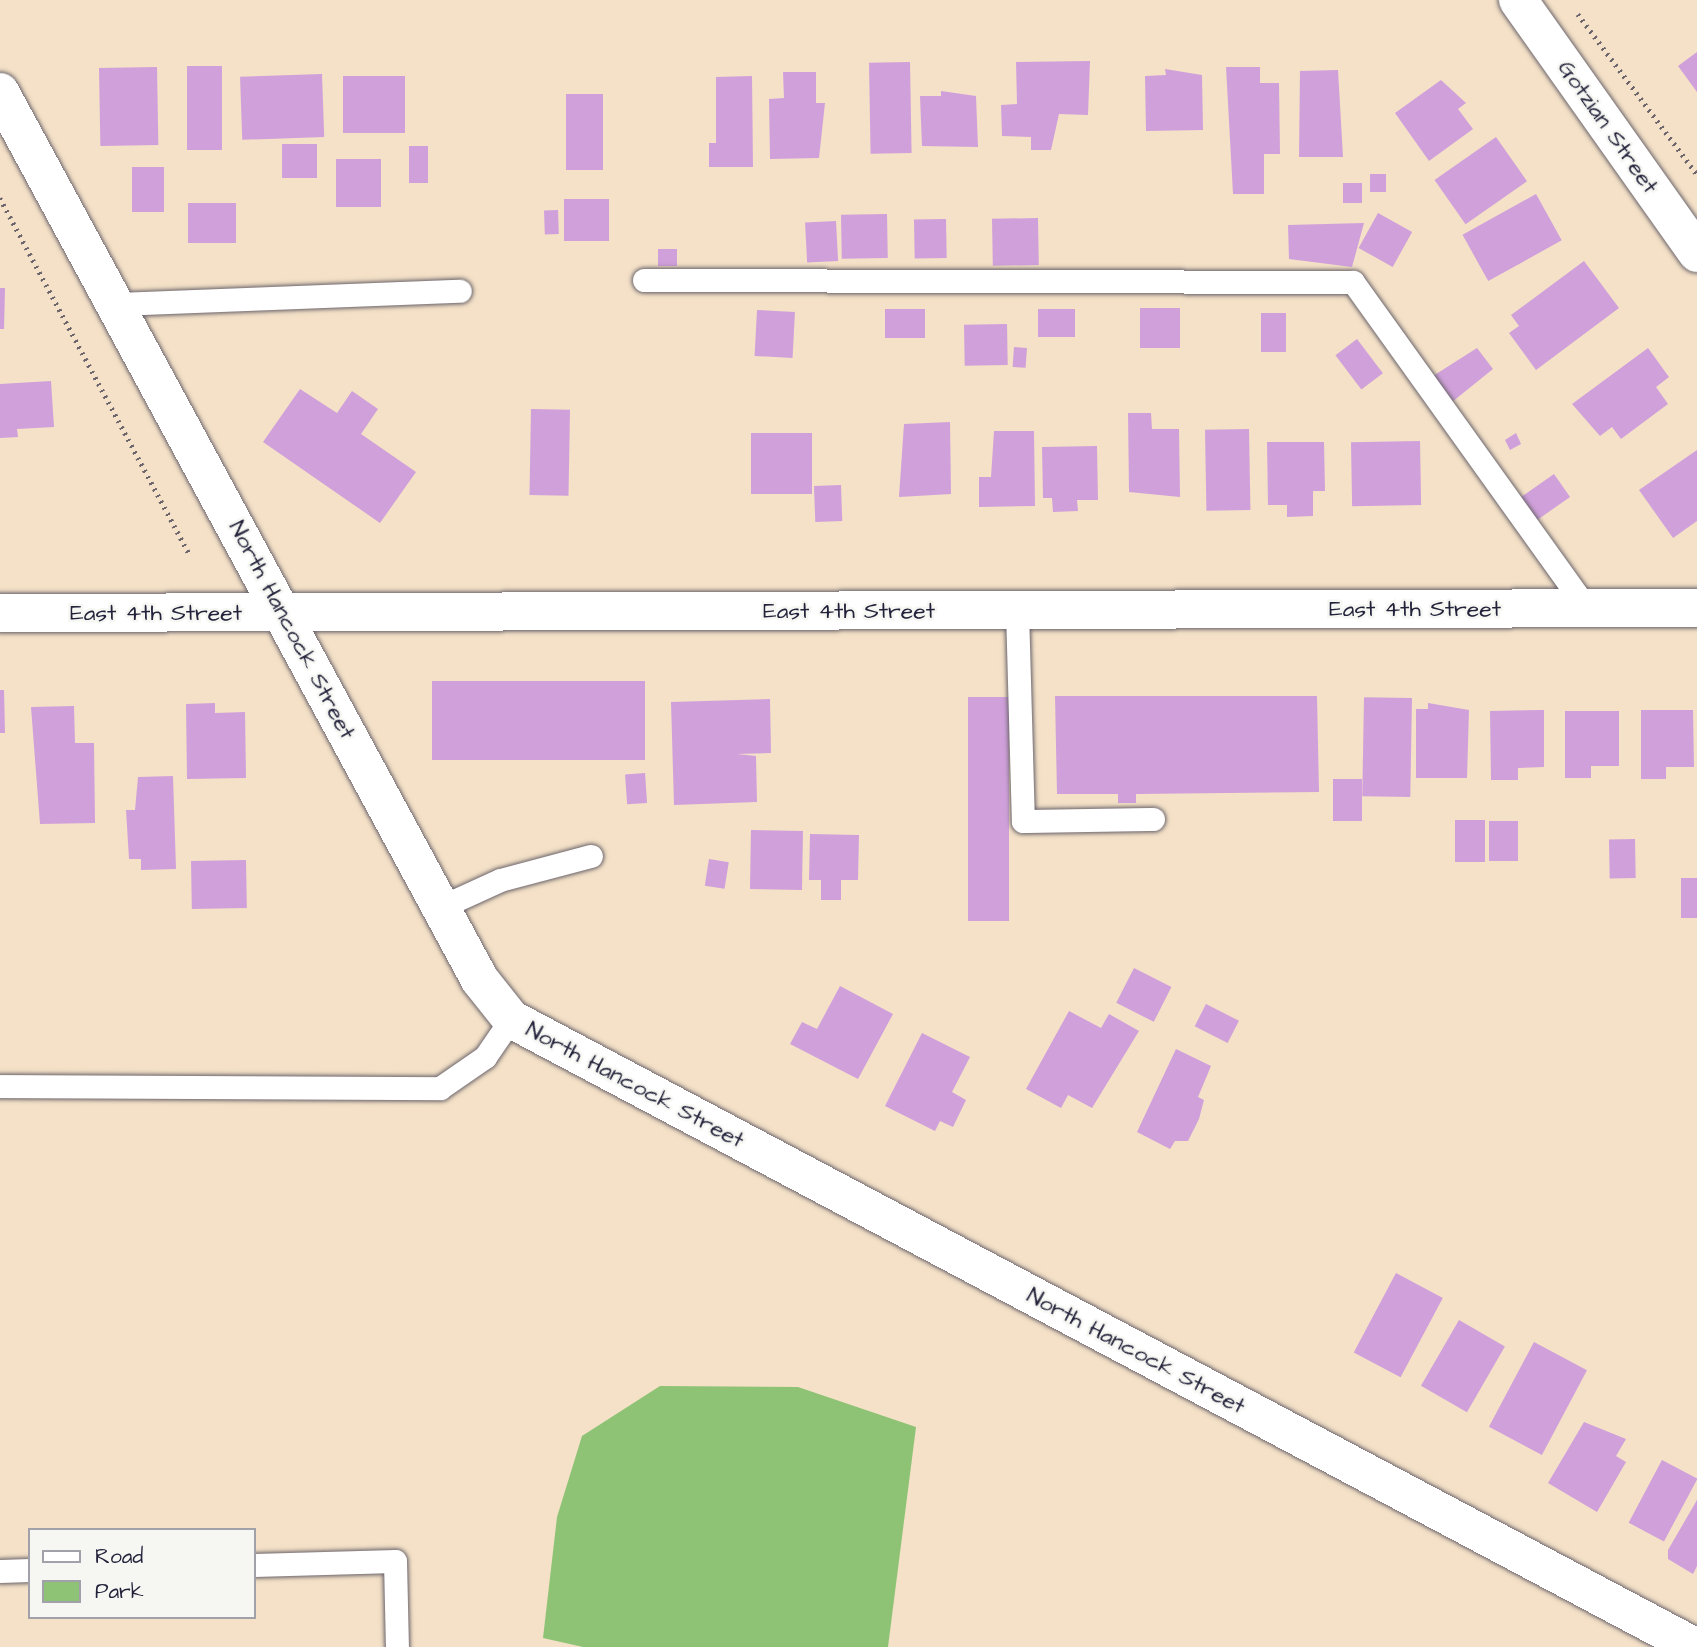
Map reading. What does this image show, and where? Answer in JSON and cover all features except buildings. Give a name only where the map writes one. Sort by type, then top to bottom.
[{"type":"street","name":"Gotzian Street","points":[[1518,0],[1697,253]]},
{"type":"street","name":"North Hancock Street","points":[[0,92],[480,980],[511,1019],[1695,1647]]},
{"type":"street","name":"East 4th Street","points":[[0,613],[1697,608]]},
{"type":"lane","points":[[644,280],[1353,282],[1586,608]]},
{"type":"lane","points":[[116,304],[460,291]]},
{"type":"lane","points":[[1017,611],[1023,821],[1153,819]]},
{"type":"lane","points":[[441,907],[500,880],[591,856]]},
{"type":"lane","points":[[0,1086],[440,1088],[485,1058],[511,1019]]},
{"type":"lane","points":[[256,1565],[395,1561],[397,1647]]},
{"type":"lane","points":[[0,1571],[28,1570]]},
{"type":"path","points":[[1570,10],[1585,17],[1697,174]]},
{"type":"path","points":[[0,198],[190,556]]},
{"type":"green space","points":[[660,1386],[798,1387],[916,1427],[888,1647],[583,1647],[543,1638],[557,1517],[582,1436]]}]
